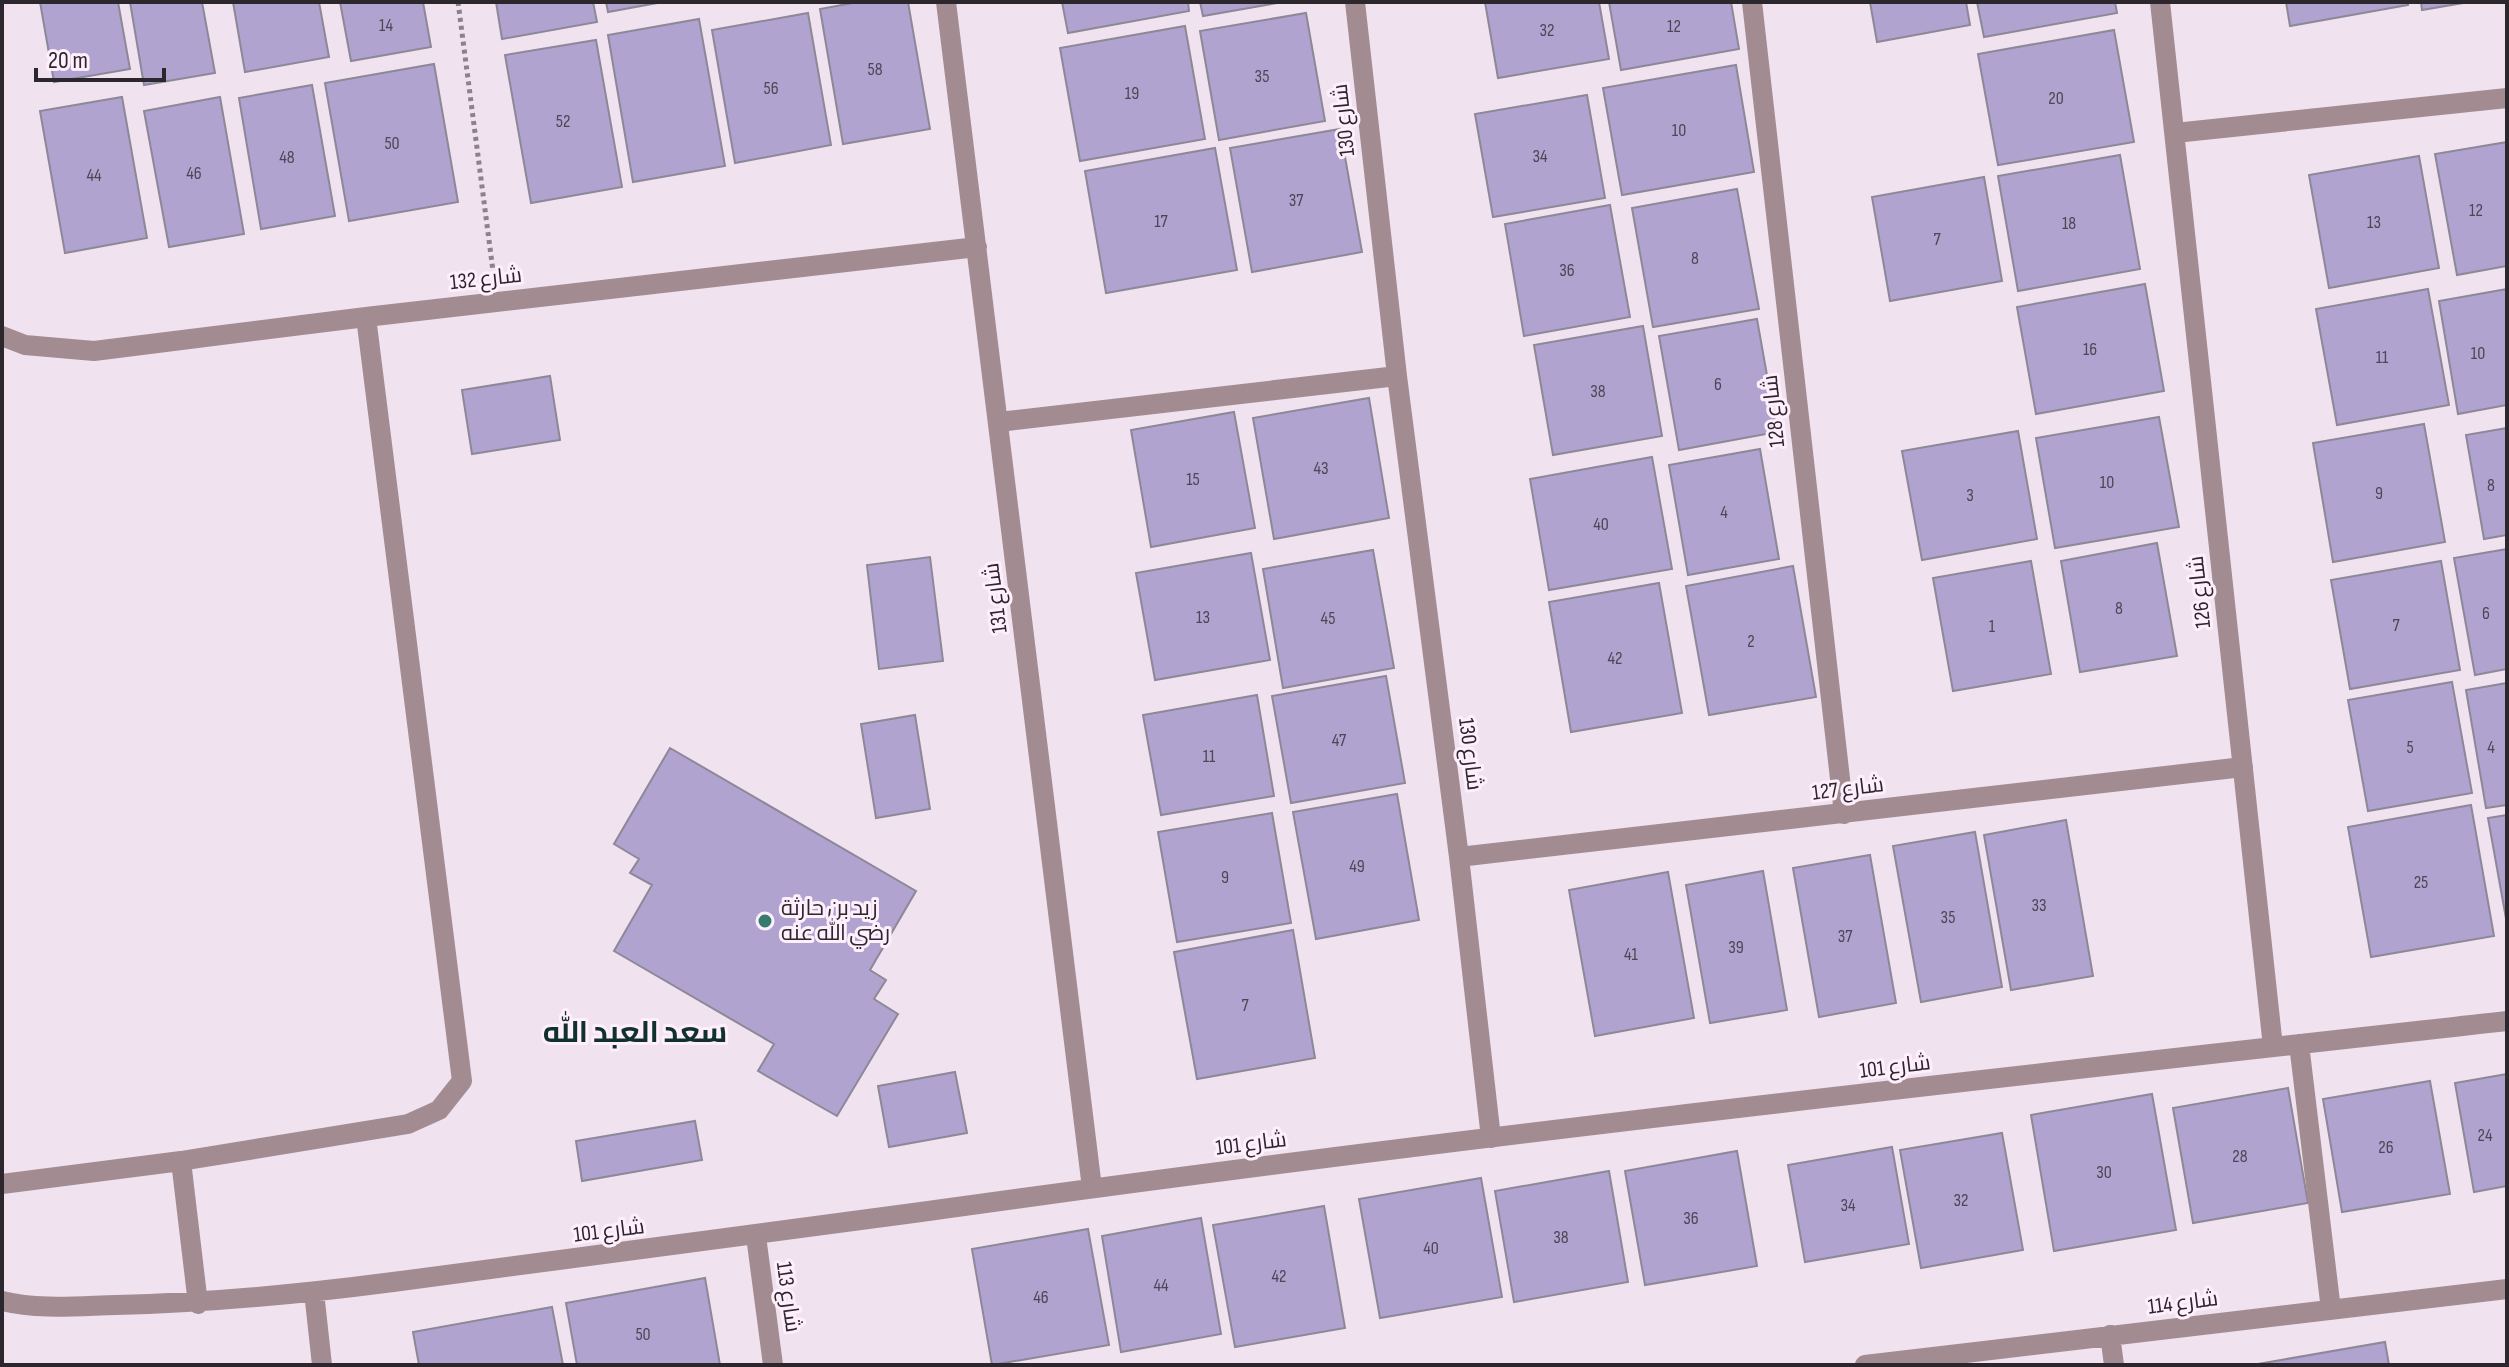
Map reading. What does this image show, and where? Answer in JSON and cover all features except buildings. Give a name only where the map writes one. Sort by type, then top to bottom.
[{"type":"street","name":"شارع 131","points":[[946,2],[1092,1188]]},
{"type":"street","name":"شارع 130","points":[[1355,2],[1397,376],[1459,857],[1491,1138]]},
{"type":"street","name":"شارع 128","points":[[1752,2],[1844,814]]},
{"type":"street","name":"شارع 126","points":[[2160,2],[2273,1047]]},
{"type":"street","points":[[2175,133],[2507,98]]},
{"type":"street","name":"شارع 132","points":[[2,336],[25,345],[94,351],[977,247]]},
{"type":"street","points":[[2,1184],[181,1161],[408,1124],[439,1110],[462,1081],[366,317]]},
{"type":"street","points":[[999,422],[1397,376]]},
{"type":"street","name":"شارع 127","points":[[1459,857],[2243,767]]},
{"type":"street","name":"شارع 101","points":[[2,1301],[21,1306],[50,1307],[198,1304],[314,1292],[1491,1138],[2507,1021]]},
{"type":"street","points":[[2299,1044],[2331,1310]]},
{"type":"street","points":[[181,1161],[198,1304]]},
{"type":"street","name":"شارع 113","points":[[756,1236],[773,1365]]},
{"type":"street","name":"شارع 114","points":[[1865,1365],[2507,1289]]},
{"type":"street","points":[[314,1292],[322,1365]]},
{"type":"street","points":[[2110,1335],[2114,1365]]},
{"type":"path","points":[[458,2],[497,302]]},
{"type":"place","name":"زيد بن حارثة رضي الله عنه","points":[[765,921]]},
{"type":"district","name":"سعد العبد الله","points":[[635,1033]]}]
